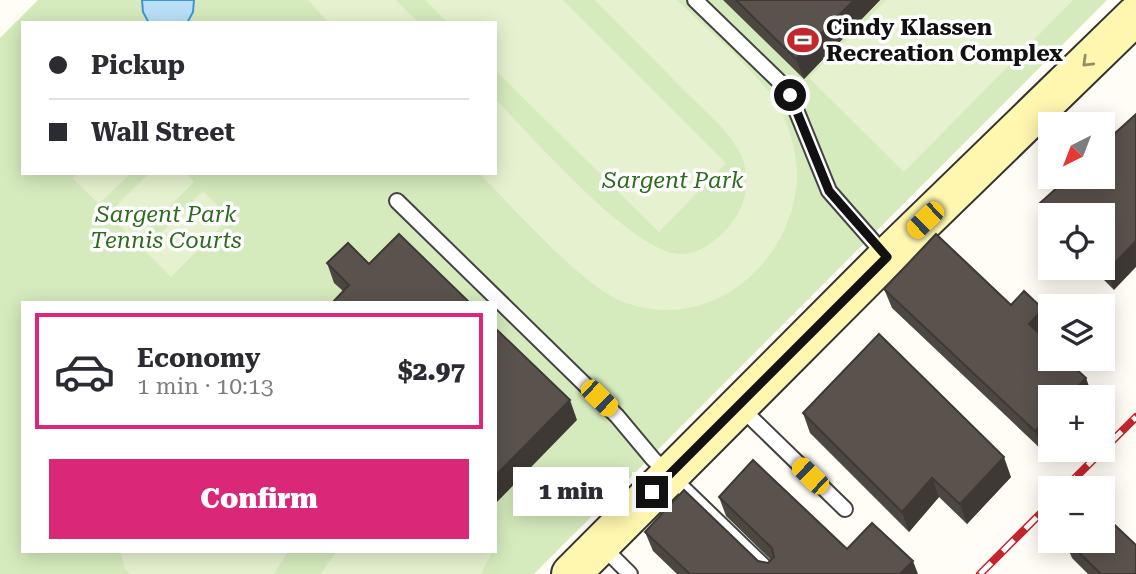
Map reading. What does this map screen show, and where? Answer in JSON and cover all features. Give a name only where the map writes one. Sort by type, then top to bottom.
[{"type":"main road","points":[[570,574],[887,257],[1136,15]]},
{"type":"lane","points":[[695,0],[788,90],[829,191],[887,257]]},
{"type":"lane","points":[[397,201],[617,416],[669,474],[772,574]]},
{"type":"lane","points":[[738,405],[845,509]]},
{"type":"lane","points":[[600,544],[630,574]]},
{"type":"green space","name":"Sargent Park","points":[[38,0],[1107,0],[534,574],[0,574],[0,38]]},
{"type":"green space","points":[[308,0],[396,0],[417,21],[327,21]]},
{"type":"green space","points":[[425,0],[563,0],[726,163],[659,232],[497,72],[497,21],[446,21]]},
{"type":"green space","points":[[595,0],[677,0],[765,87],[784,117],[793,144],[797,172],[789,219],[776,246],[758,269],[736,287],[712,301],[685,309],[656,310],[626,303],[590,281],[550,246],[481,175],[497,175],[497,101],[584,190],[637,235],[661,249],[681,254],[703,249],[736,217],[744,201],[746,173],[741,155],[730,137]]},
{"type":"green space","points":[[886,0],[1073,0],[904,172],[809,78]]},
{"type":"green space","points":[[75,175],[129,175],[99,204],[72,178]]},
{"type":"green space","points":[[147,175],[187,175],[194,182],[135,241],[108,214]]},
{"type":"green space","points":[[203,191],[230,218],[171,277],[144,250]]},
{"type":"green space","points":[[121,553],[287,553],[274,574],[131,574],[125,569]]},
{"type":"green space","points":[[336,553],[491,553],[481,574],[320,574]]},
{"type":"water","points":[[142,0],[194,0],[193,12],[188,21],[148,21],[143,12]]},
{"type":"building","points":[[736,0],[854,0],[796,59]]},
{"type":"building","points":[[1136,114],[1136,241],[1115,263],[1115,203],[1040,203],[1056,189],[1115,189],[1115,133]]},
{"type":"building","points":[[399,234],[468,301],[334,301],[349,285],[327,263],[348,243],[369,264]]},
{"type":"building","points":[[936,234],[1011,305],[1024,291],[1038,304],[1038,314],[1029,324],[1038,333],[1038,371],[1078,371],[1086,378],[1079,385],[1038,385],[1038,428],[1035,431],[884,289]]},
{"type":"building","points":[[497,330],[570,400],[497,474]]},
{"type":"building","points":[[879,334],[1004,457],[960,504],[932,478],[902,512],[803,413]]},
{"type":"building","points":[[753,460],[847,549],[872,523],[913,561],[900,574],[690,574],[645,532],[684,490],[758,561],[768,563],[774,557],[772,548],[719,497]]},
{"type":"building","points":[[1115,525],[1136,545],[1136,574],[1101,574],[1079,553],[1115,553]]},
{"type":"railway","points":[[1077,476],[1136,417]]},
{"type":"railway","points":[[980,574],[1038,516]]},
{"type":"place","name":"Cindy Klassen Recreation Complex","points":[[803,40]]},
{"type":"route","points":[[652,492],[887,257],[829,191],[790,95]]},
{"type":"park label","name":"Sargent Park Tennis Courts","points":[[166,227]]}]
